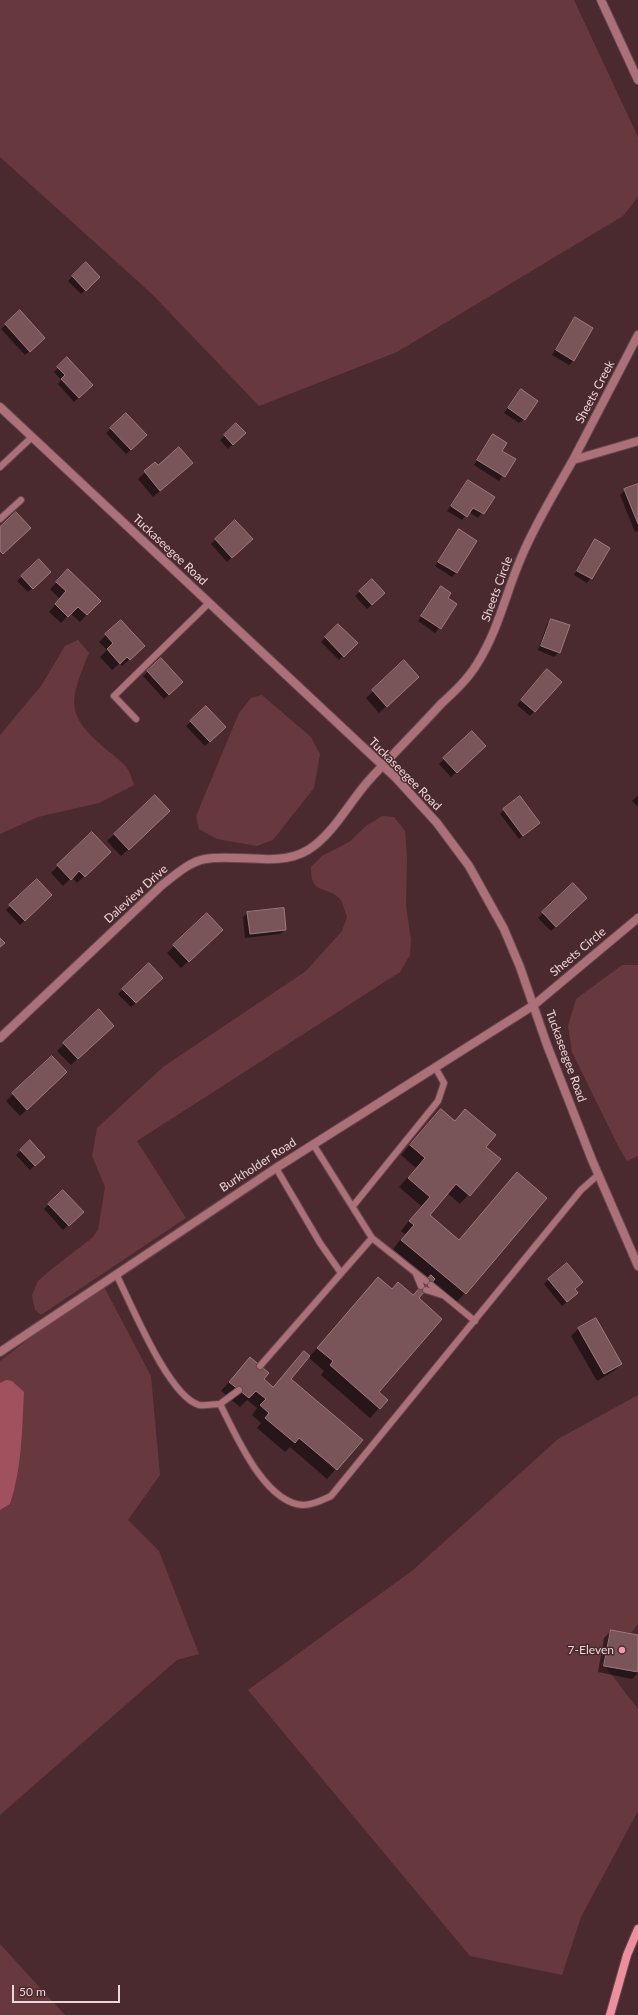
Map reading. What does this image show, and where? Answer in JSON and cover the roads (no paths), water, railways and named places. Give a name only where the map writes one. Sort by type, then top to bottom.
[{"type":"main road","points":[[610,2015],[627,1955],[638,1929]]},
{"type":"street","points":[[601,0],[638,80]]},
{"type":"street","name":"Sheets Creek","points":[[573,460],[638,335]]},
{"type":"street","name":"Tuckaseegee Road","points":[[0,407],[382,766],[437,823],[469,866],[504,929],[599,1174],[638,1266]]},
{"type":"street","points":[[573,460],[638,441]]},
{"type":"street","name":"Sheets Circle","points":[[382,766],[462,683],[476,665],[492,638],[527,545],[573,460]]},
{"type":"street","name":"Daleview Drive","points":[[0,1038],[162,885],[181,870],[205,859],[227,857],[284,859],[302,853],[324,837],[382,766]]},
{"type":"street","name":"Sheets Circle","points":[[534,1005],[638,918]]},
{"type":"street","name":"Burkholder Road","points":[[0,1352],[276,1168],[534,1005]]},
{"type":"lane","points":[[0,467],[32,437]]},
{"type":"lane","points":[[0,519],[20,500]]},
{"type":"lane","points":[[136,719],[114,696],[209,603]]},
{"type":"lane","points":[[353,1206],[438,1101],[444,1083],[435,1067]]},
{"type":"lane","points":[[313,1144],[372,1238],[475,1321]]},
{"type":"lane","points":[[276,1168],[320,1243],[341,1273]]},
{"type":"lane","points":[[220,1404],[251,1464],[272,1488],[286,1500],[302,1505],[318,1503],[332,1496],[581,1190],[599,1174]]},
{"type":"lane","points":[[260,1366],[372,1238]]},
{"type":"lane","points":[[416,1273],[424,1288],[445,1297]]},
{"type":"lane","points":[[116,1274],[158,1359],[176,1388],[187,1398],[199,1405],[220,1404],[239,1390]]},
{"type":"place","name":"7-Eleven","points":[[622,1650]]}]
